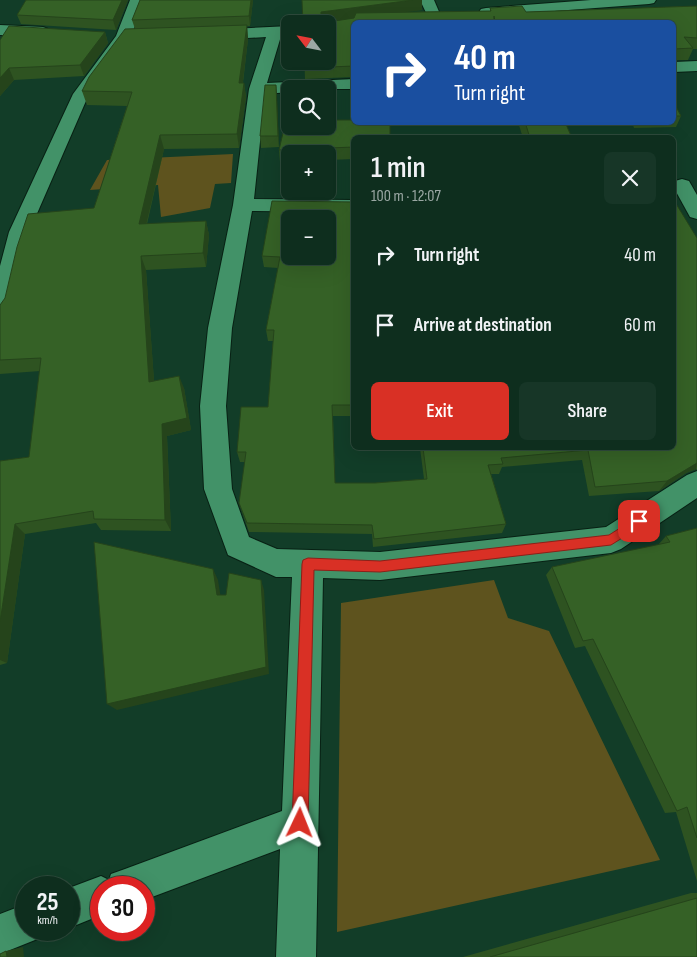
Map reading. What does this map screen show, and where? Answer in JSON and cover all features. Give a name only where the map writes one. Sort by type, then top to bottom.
[{"type":"street","points":[[0,311],[19,232],[81,94],[132,37],[137,0]]},
{"type":"street","points":[[427,0],[427,14],[451,14]]},
{"type":"street","points":[[469,14],[649,0]]},
{"type":"street","points":[[0,30],[57,33]]},
{"type":"street","points":[[196,35],[281,31]]},
{"type":"street","points":[[281,35],[257,88],[243,206],[220,328],[213,406],[218,489],[238,546],[276,563],[380,566],[611,540],[697,483]]},
{"type":"street","points":[[104,36],[132,37]]},
{"type":"street","points":[[676,67],[697,66]]},
{"type":"street","points":[[257,88],[351,84]]},
{"type":"street","points":[[682,185],[697,213]]},
{"type":"street","points":[[243,206],[351,206]]},
{"type":"street","points":[[296,957],[308,564]]},
{"type":"street","points":[[155,877],[300,823]]},
{"type":"street","points":[[0,934],[15,928]]},
{"type":"shaded area","points":[[233,154],[231,183],[215,184],[210,208],[161,217],[158,185],[90,190],[107,160]]},
{"type":"shaded area","points":[[494,580],[508,618],[549,631],[660,860],[337,932],[341,603]]},
{"type":"building","points":[[26,0],[122,0],[113,20],[17,15]]},
{"type":"building","points":[[140,0],[251,0],[249,16],[132,20]]},
{"type":"building","points":[[302,0],[413,0],[321,12],[321,15],[303,15]]},
{"type":"building","points":[[522,6],[526,12],[697,6],[697,38],[684,37],[693,48],[676,49],[676,20],[495,20],[494,16],[494,20],[351,20],[351,66],[336,67],[336,21],[354,18],[356,13],[491,11],[490,8]]},
{"type":"building","points":[[247,25],[239,83],[244,83],[237,134],[160,135],[139,224],[206,221],[203,253],[141,256],[149,382],[179,376],[187,418],[162,424],[165,520],[94,519],[93,511],[15,524],[0,622],[0,461],[29,457],[41,358],[0,360],[0,305],[5,298],[17,247],[28,214],[94,208],[132,92],[82,91],[89,77],[125,29]]},
{"type":"building","points":[[9,26],[105,32],[80,65],[9,68],[0,78],[0,40]]},
{"type":"building","points":[[265,85],[276,85],[278,136],[260,136]]},
{"type":"building","points":[[676,107],[681,116],[676,116]]},
{"type":"building","points":[[336,120],[351,120],[351,125],[390,125],[390,135],[351,135],[351,147],[336,148],[336,145],[281,145],[281,150],[279,150],[282,135],[336,135]]},
{"type":"building","points":[[526,125],[566,125],[571,135],[529,135]]},
{"type":"building","points":[[272,201],[351,202],[351,405],[332,405],[335,483],[375,483],[427,479],[423,450],[588,450],[501,458],[503,464],[488,465],[506,524],[374,539],[372,525],[247,523],[239,503],[246,452],[237,452],[241,407],[268,407],[274,330],[266,330],[280,257],[262,256]]},
{"type":"building","points":[[676,204],[697,238],[697,463],[667,481],[595,487],[588,450],[676,450]]},
{"type":"building","points":[[697,528],[697,838],[687,807],[677,811],[593,639],[583,641],[552,567],[670,542],[666,536]]},
{"type":"building","points":[[94,542],[213,569],[217,595],[226,595],[229,573],[261,580],[266,667],[107,704]]},
{"type":"building","points":[[697,898],[697,957],[490,957]]},
{"type":"building","points":[[6,951],[7,957],[0,957],[0,954]]},
{"type":"route","points":[[300,823],[308,564],[380,566],[611,540],[639,521]]}]
